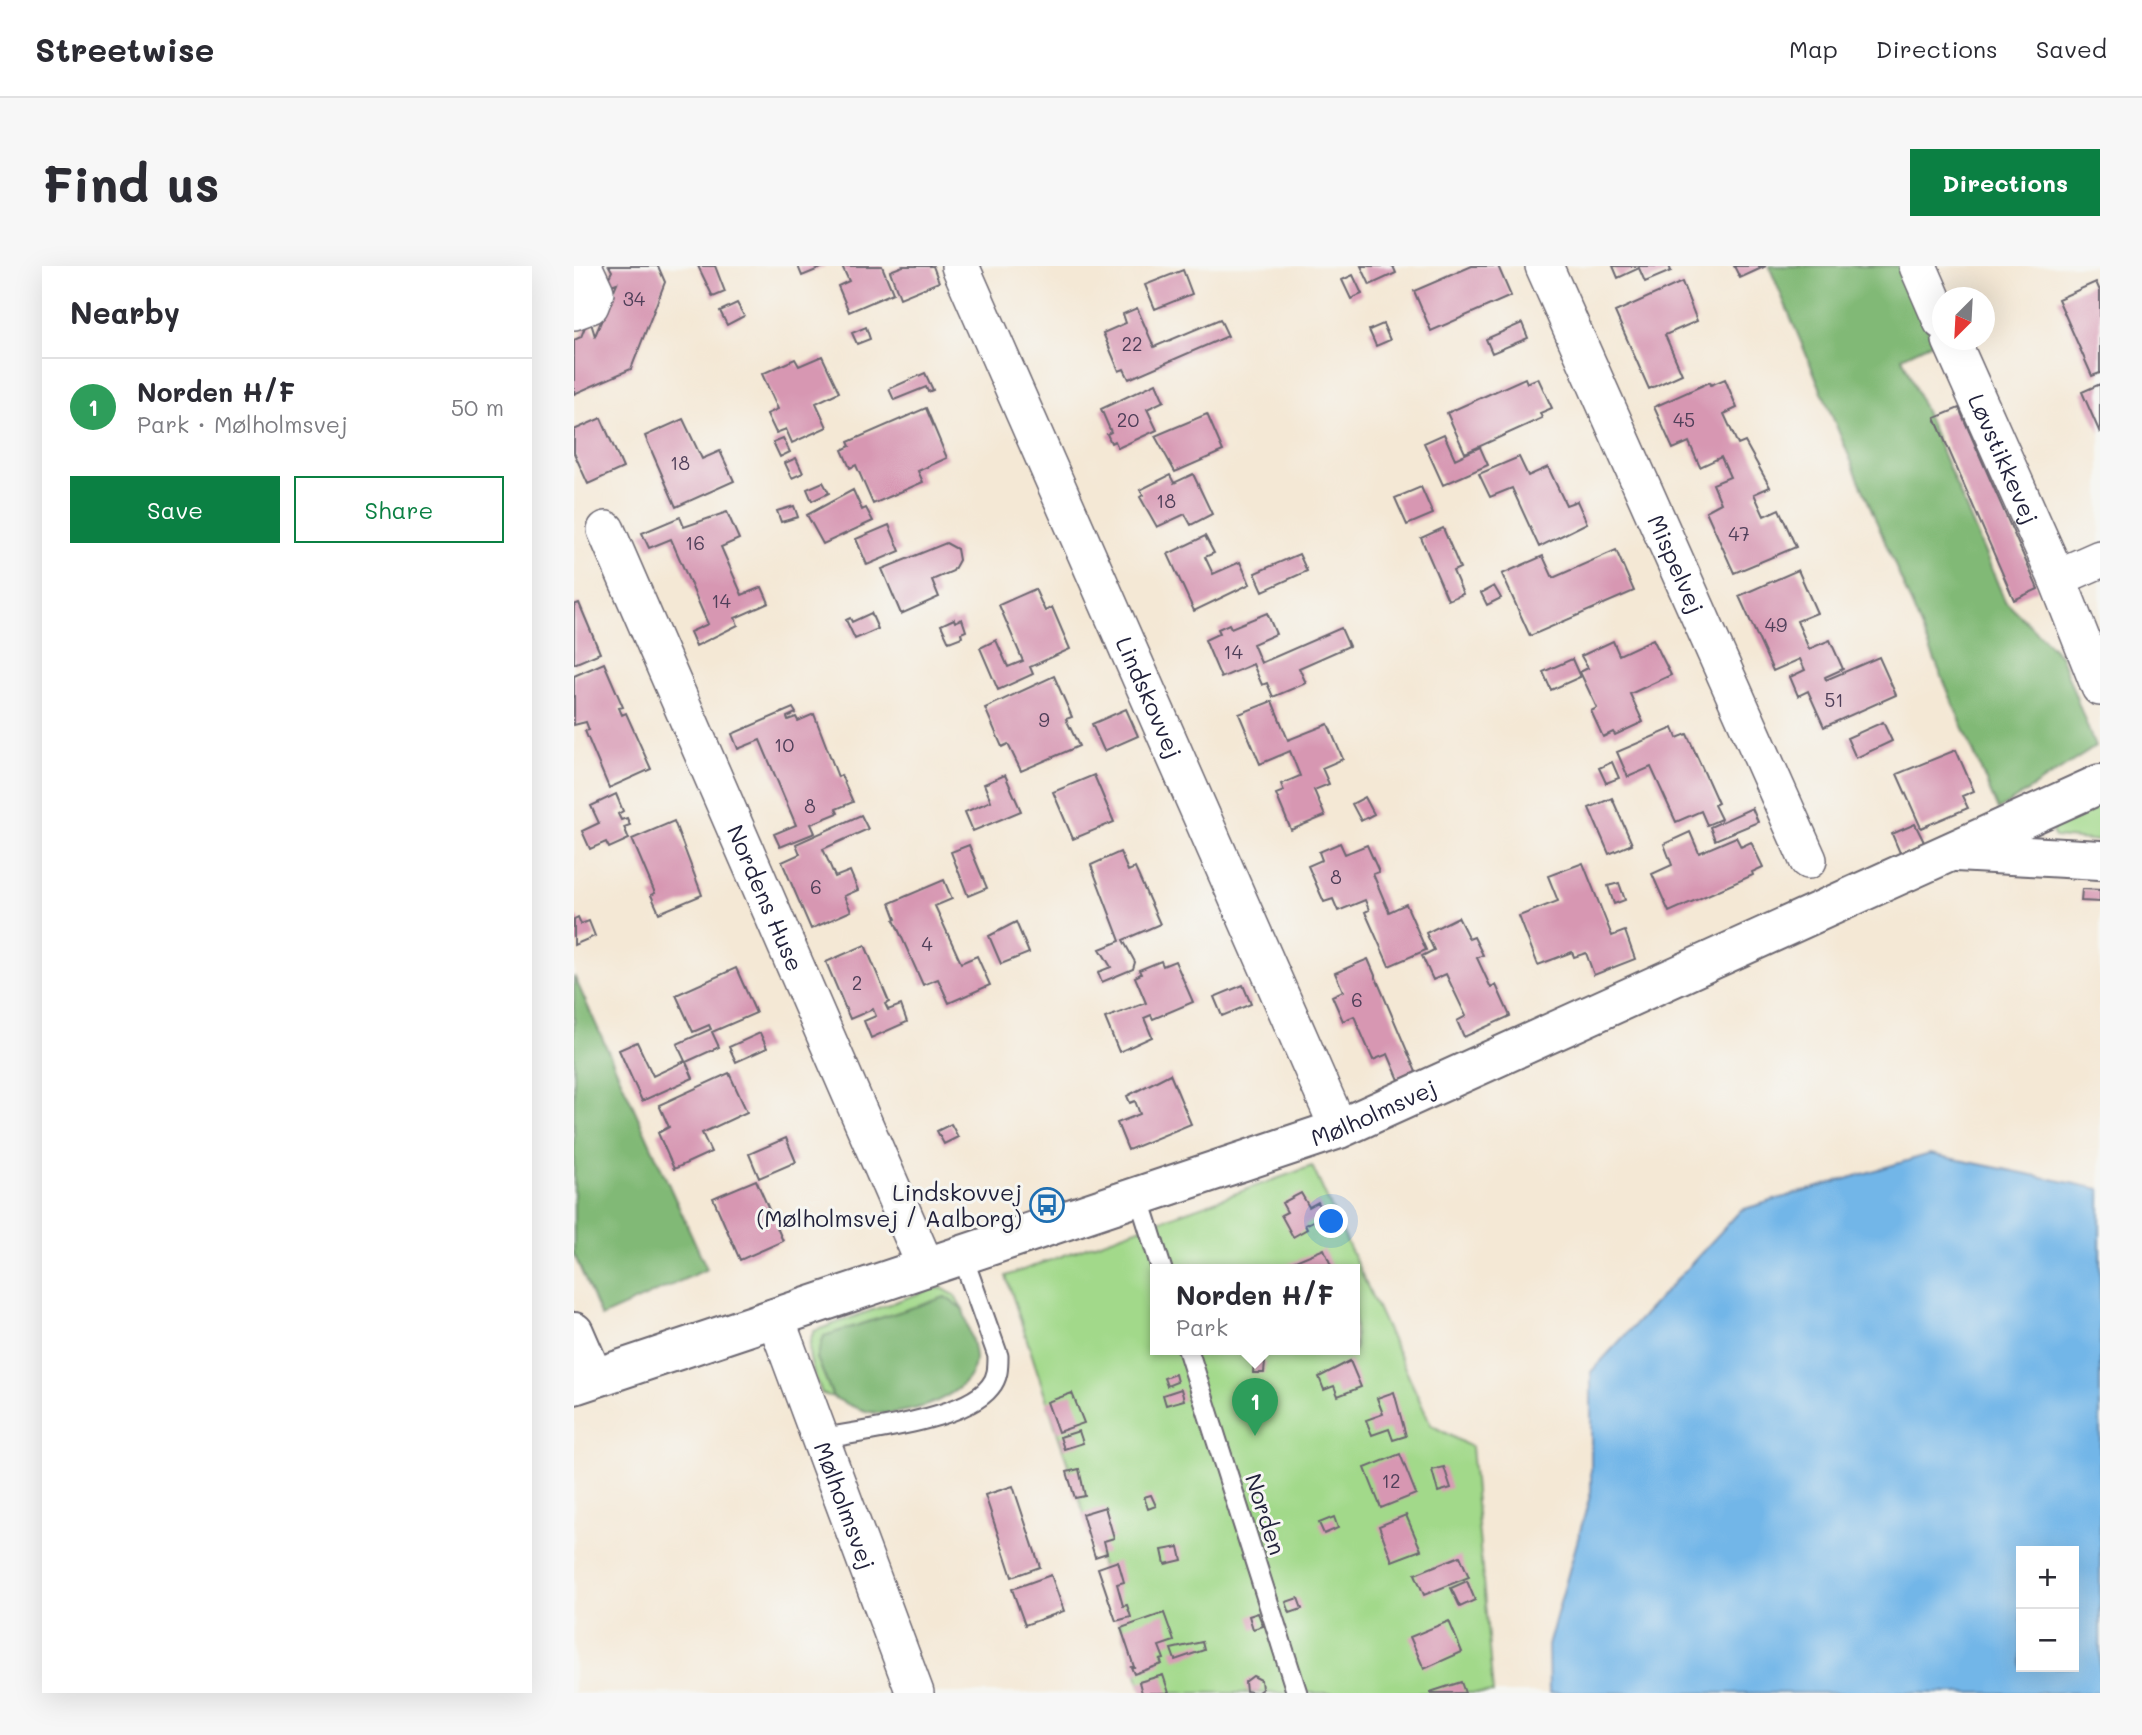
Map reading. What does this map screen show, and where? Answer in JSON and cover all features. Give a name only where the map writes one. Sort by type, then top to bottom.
[{"type":"street","points":[[574,311],[590,305],[594,292],[583,266]]},
{"type":"street","name":"Lindskovvej","points":[[960,266],[1339,1129]]},
{"type":"street","name":"Mispelvej","points":[[1544,266],[1808,860]]},
{"type":"street","points":[[1918,266],[1932,298]]},
{"type":"street","name":"Løvstikkevej","points":[[1955,350],[2057,578],[2100,687]]},
{"type":"street","name":"Nordens Huse","points":[[606,530],[926,1267]]},
{"type":"street","points":[[2057,578],[2100,559]]},
{"type":"street","name":"Mølholmsvej","points":[[584,1382],[1339,1129],[2100,784]]},
{"type":"street","name":"Mølholmsvej","points":[[1950,852],[2100,860]]},
{"type":"street","name":"Mølholmsvej","points":[[775,1317],[915,1693]]},
{"type":"street","points":[[574,1332],[584,1382]]},
{"type":"lane","points":[[1139,1197],[1160,1264]]},
{"type":"lane","points":[[820,1439],[951,1413],[975,1402],[991,1387],[998,1372],[998,1356],[962,1255]]},
{"type":"lane","name":"Norden","points":[[1190,1355],[1297,1693]]},
{"type":"green space","points":[[1769,266],[1900,266],[1932,338],[1932,343],[1902,357],[2005,601],[2060,655],[2095,747],[1998,810]]},
{"type":"green space","points":[[2100,804],[2100,841],[2055,837],[2052,832],[2055,824]]},
{"type":"green space","points":[[574,976],[707,1269],[601,1317],[574,1254]]},
{"type":"green space","points":[[1312,1166],[1357,1264],[1150,1264],[1150,1355],[1360,1355],[1360,1270],[1431,1425],[1471,1447],[1493,1693],[1143,1693],[1006,1276]]},
{"type":"green space","points":[[942,1288],[954,1295],[963,1309],[945,1297],[817,1358],[833,1397],[822,1394],[810,1355],[809,1347],[814,1331],[931,1289]]},
{"type":"green space","points":[[945,1297],[963,1309],[974,1349],[975,1361],[963,1384],[937,1401],[891,1413],[866,1411],[833,1397],[817,1358],[824,1336]]},
{"type":"water","points":[[1930,1154],[2100,1189],[2100,1693],[1549,1693],[1548,1646],[1591,1492],[1591,1372],[1741,1210]]},
{"type":"building","points":[[609,266],[658,266],[665,282],[631,369],[574,394],[574,340],[581,337],[585,327],[591,323],[595,336],[617,283],[611,285],[608,279],[612,271]]},
{"type":"building","points":[[698,266],[715,266],[725,292],[713,297]]},
{"type":"building","points":[[798,266],[826,266],[802,276]]},
{"type":"building","points":[[842,266],[882,266],[893,293],[849,312],[838,286],[849,281]]},
{"type":"building","points":[[903,266],[933,266],[939,282],[900,298],[890,271]]},
{"type":"building","points":[[1361,266],[1393,266],[1396,273],[1370,285]]},
{"type":"building","points":[[1472,266],[1498,266],[1511,296],[1431,331],[1414,291]]},
{"type":"building","points":[[1613,266],[1669,266],[1671,271],[1645,282],[1639,268],[1618,278]]},
{"type":"building","points":[[1734,266],[1766,266],[1740,278]]},
{"type":"building","points":[[1183,270],[1192,294],[1155,309],[1145,285]]},
{"type":"building","points":[[1353,275],[1362,294],[1351,299],[1342,280]]},
{"type":"building","points":[[1682,282],[1697,321],[1665,335],[1682,374],[1649,389],[1615,312]]},
{"type":"building","points":[[2096,282],[2100,291],[2100,373],[2092,376],[2058,299]]},
{"type":"building","points":[[737,303],[744,316],[727,325],[720,311]]},
{"type":"building","points":[[1137,308],[1154,347],[1220,319],[1228,336],[1129,379],[1124,369],[1119,371],[1103,333],[1126,323],[1123,314]]},
{"type":"building","points":[[1522,323],[1528,338],[1492,353],[1486,339]]},
{"type":"building","points":[[1383,324],[1390,340],[1376,346],[1369,330]]},
{"type":"building","points":[[866,327],[870,339],[857,344],[852,333]]},
{"type":"building","points":[[822,356],[839,392],[816,403],[827,427],[792,443],[786,429],[776,433],[767,414],[778,409],[762,374],[795,359],[799,366]]},
{"type":"building","points":[[925,373],[933,390],[928,392],[926,387],[894,400],[889,389]]},
{"type":"building","points":[[1525,378],[1527,383],[1538,378],[1552,408],[1540,413],[1542,418],[1465,453],[1447,413]]},
{"type":"building","points":[[1725,379],[1737,408],[1724,414],[1738,445],[1745,442],[1770,487],[1754,494],[1764,516],[1779,509],[1796,547],[1734,573],[1706,511],[1721,503],[1713,484],[1730,477],[1721,457],[1700,467],[1689,442],[1673,449],[1654,407],[1710,382],[1711,385]]},
{"type":"building","points":[[1156,383],[1164,401],[1147,409],[1157,430],[1118,448],[1115,441],[1111,443],[1107,434],[1111,432],[1101,409]]},
{"type":"building","points":[[2100,384],[2100,433],[2082,392]]},
{"type":"building","points":[[926,408],[947,458],[918,471],[923,482],[873,504],[856,465],[850,468],[842,450],[850,446],[848,442]]},
{"type":"building","points":[[1959,408],[2038,589],[2014,600],[1935,418]]},
{"type":"building","points":[[1207,414],[1223,451],[1175,472],[1155,436]]},
{"type":"building","points":[[601,418],[623,468],[588,484],[574,453],[574,430]]},
{"type":"building","points":[[683,419],[702,459],[720,451],[734,481],[676,507],[645,436]]},
{"type":"building","points":[[1444,434],[1455,459],[1480,447],[1488,465],[1443,485],[1424,443]]},
{"type":"building","points":[[783,438],[790,452],[780,457],[773,442]]},
{"type":"building","points":[[1519,457],[1528,476],[1548,467],[1566,505],[1577,501],[1587,523],[1539,547],[1512,488],[1490,497],[1479,474]]},
{"type":"building","points":[[796,458],[803,473],[792,478],[785,463]]},
{"type":"building","points":[[1193,474],[1212,514],[1191,525],[1185,514],[1157,527],[1140,497],[1143,495],[1140,490],[1170,475],[1174,483]]},
{"type":"building","points":[[823,482],[829,493],[812,501],[807,489]]},
{"type":"building","points":[[1421,487],[1433,514],[1407,525],[1395,498]]},
{"type":"building","points":[[853,490],[862,510],[866,508],[873,521],[823,544],[807,515]]},
{"type":"building","points":[[794,506],[798,517],[781,522],[777,511]]},
{"type":"building","points":[[727,512],[739,539],[721,547],[742,595],[762,587],[769,603],[735,618],[738,625],[696,646],[690,632],[708,624],[671,539],[649,548],[642,533],[680,517],[684,527]]},
{"type":"building","points":[[889,525],[900,551],[867,565],[856,539]]},
{"type":"building","points":[[1443,528],[1460,568],[1453,571],[1463,594],[1448,600],[1421,538]]},
{"type":"building","points":[[1205,536],[1214,553],[1205,557],[1213,574],[1240,562],[1250,584],[1194,611],[1168,554]]},
{"type":"building","points":[[946,543],[957,549],[959,560],[953,571],[932,580],[939,597],[901,614],[882,569]]},
{"type":"building","points":[[1616,550],[1634,591],[1530,636],[1502,574],[1543,556],[1553,578]]},
{"type":"building","points":[[1299,554],[1307,571],[1263,591],[1255,573]]},
{"type":"building","points":[[1798,570],[1817,613],[1797,621],[1809,649],[1830,640],[1843,669],[1825,677],[1826,680],[1879,657],[1896,695],[1824,727],[1808,691],[1798,696],[1790,677],[1805,670],[1800,659],[1773,671],[1739,596]]},
{"type":"building","points":[[1494,586],[1501,598],[1487,605],[1481,593]]},
{"type":"building","points":[[1035,589],[1045,611],[1052,607],[1070,649],[1030,667],[1033,674],[998,690],[980,648],[996,640],[1008,667],[1023,661],[999,605]]},
{"type":"building","points":[[579,603],[600,653],[574,664],[574,605]]},
{"type":"building","points":[[871,613],[878,629],[855,639],[846,620],[850,618],[852,622]]},
{"type":"building","points":[[1267,613],[1276,634],[1253,644],[1261,663],[1341,628],[1349,646],[1299,668],[1306,683],[1273,697],[1267,683],[1262,685],[1253,664],[1221,678],[1205,640],[1220,633],[1218,629],[1229,624],[1231,628]]},
{"type":"building","points":[[954,619],[955,622],[962,619],[966,631],[961,633],[962,637],[949,642],[941,625]]},
{"type":"building","points":[[1653,639],[1671,675],[1630,694],[1643,722],[1615,735],[1613,732],[1603,737],[1591,711],[1597,708],[1580,672],[1588,668],[1581,656],[1613,641],[1619,655]]},
{"type":"building","points":[[1572,659],[1580,677],[1551,690],[1543,672]]},
{"type":"building","points":[[604,663],[623,707],[619,708],[622,715],[626,713],[651,769],[609,788],[585,731],[589,730],[586,722],[574,725],[574,676]]},
{"type":"building","points":[[1054,676],[1072,717],[1066,719],[1079,746],[1021,771],[1008,744],[1002,747],[985,708]]},
{"type":"building","points":[[1272,701],[1288,740],[1328,724],[1343,759],[1322,768],[1329,784],[1314,790],[1325,816],[1291,830],[1276,794],[1284,791],[1281,784],[1300,776],[1290,751],[1260,764],[1239,714]]},
{"type":"building","points":[[793,708],[796,713],[787,717],[788,720],[796,717],[798,721],[814,714],[838,777],[841,775],[853,802],[836,809],[838,813],[811,824],[815,833],[780,847],[774,834],[796,825],[760,740],[738,749],[732,734]]},
{"type":"building","points":[[1126,709],[1138,736],[1104,751],[1092,724]]},
{"type":"building","points":[[1883,722],[1892,741],[1856,758],[1847,738]]},
{"type":"building","points":[[1673,728],[1677,738],[1687,734],[1718,803],[1714,805],[1721,819],[1707,825],[1701,811],[1676,822],[1651,767],[1628,777],[1617,752]]},
{"type":"building","points":[[1956,750],[1974,791],[1962,796],[1968,808],[1921,828],[1897,774]]},
{"type":"building","points":[[1612,762],[1619,778],[1606,783],[1599,768]]},
{"type":"building","points":[[1005,775],[1021,811],[973,831],[965,812],[991,801],[984,784]]},
{"type":"building","points":[[1094,775],[1114,822],[1073,839],[1053,792]]},
{"type":"building","points":[[616,794],[623,811],[618,814],[621,820],[627,818],[630,825],[624,827],[629,839],[609,848],[606,842],[590,849],[582,831],[599,823],[591,806]]},
{"type":"building","points":[[1365,797],[1374,814],[1361,821],[1352,804]]},
{"type":"building","points":[[1612,798],[1632,844],[1609,854],[1589,808]]},
{"type":"building","points":[[1752,808],[1758,822],[1715,840],[1710,827]]},
{"type":"building","points":[[861,815],[868,829],[823,849],[835,877],[850,871],[858,890],[844,896],[851,911],[811,929],[782,862],[800,854],[796,844]]},
{"type":"building","points":[[674,821],[702,895],[659,913],[651,895],[655,893],[632,839]]},
{"type":"building","points":[[1915,824],[1924,842],[1900,853],[1892,834]]},
{"type":"building","points":[[1690,832],[1699,853],[1736,837],[1741,847],[1751,842],[1763,867],[1752,872],[1753,875],[1669,912],[1652,874],[1672,865],[1664,844]]},
{"type":"building","points":[[1340,843],[1345,854],[1367,845],[1379,872],[1373,874],[1389,912],[1406,904],[1426,950],[1389,966],[1365,912],[1369,910],[1365,900],[1338,911],[1333,899],[1324,902],[1308,866],[1322,860],[1319,852]]},
{"type":"building","points":[[969,845],[987,888],[968,896],[951,852]]},
{"type":"building","points":[[1120,852],[1128,871],[1135,868],[1160,924],[1123,940],[1135,962],[1133,969],[1102,982],[1098,972],[1111,967],[1100,949],[1120,941],[1091,865]]},
{"type":"building","points":[[1583,863],[1612,936],[1625,931],[1635,959],[1594,975],[1586,953],[1574,957],[1572,952],[1538,965],[1519,916],[1558,901],[1548,876]]},
{"type":"building","points":[[944,880],[952,899],[935,906],[961,963],[977,956],[990,985],[949,1003],[938,979],[923,985],[894,920],[896,919],[890,903]]},
{"type":"building","points":[[1619,883],[1625,900],[1614,904],[1608,886]]},
{"type":"building","points":[[2082,889],[2100,890],[2100,902],[2081,901]]},
{"type":"building","points":[[578,917],[581,924],[589,921],[595,936],[574,945],[574,919]]},
{"type":"building","points":[[1458,917],[1469,939],[1474,937],[1483,955],[1477,958],[1491,988],[1496,985],[1510,1016],[1464,1037],[1457,1021],[1466,1016],[1446,974],[1433,980],[1422,956],[1434,950],[1426,933]]},
{"type":"building","points":[[1016,922],[1029,953],[1001,964],[989,936]]},
{"type":"building","points":[[865,945],[889,1002],[885,1004],[888,1010],[901,1005],[907,1022],[871,1038],[864,1021],[876,1016],[873,1009],[850,1019],[826,962]]},
{"type":"building","points":[[1368,959],[1416,1072],[1399,1080],[1388,1054],[1373,1060],[1354,1016],[1343,1021],[1332,996],[1343,991],[1335,973]]},
{"type":"building","points":[[1161,961],[1163,966],[1175,961],[1193,1002],[1153,1019],[1151,1015],[1144,1018],[1152,1037],[1119,1052],[1105,1018],[1146,1003],[1135,977],[1141,974],[1139,970]]},
{"type":"building","points":[[736,968],[756,1013],[712,1032],[719,1047],[686,1062],[693,1078],[642,1101],[619,1050],[637,1042],[653,1076],[685,1061],[677,1044],[711,1029],[709,1025],[693,1032],[676,995]]},
{"type":"building","points":[[1243,985],[1251,1004],[1222,1016],[1214,997]]},
{"type":"building","points":[[760,1033],[767,1048],[736,1062],[729,1047]]},
{"type":"building","points":[[729,1073],[747,1112],[702,1133],[711,1152],[674,1169],[658,1133],[669,1127],[659,1105]]},
{"type":"building","points":[[1170,1074],[1191,1124],[1128,1150],[1117,1123],[1140,1114],[1135,1101],[1130,1103],[1127,1096]]},
{"type":"building","points":[[951,1124],[958,1137],[944,1144],[937,1131]]},
{"type":"building","points":[[786,1138],[796,1162],[759,1178],[749,1154]]},
{"type":"building","points":[[756,1180],[783,1241],[740,1260],[713,1198]]},
{"type":"building","points":[[1301,1193],[1309,1207],[1318,1202],[1325,1215],[1305,1225],[1307,1229],[1293,1237],[1281,1215],[1287,1212],[1282,1203]]},
{"type":"building","points":[[1324,1249],[1330,1264],[1288,1264]]},
{"type":"building","points":[[1254,1361],[1265,1362],[1264,1373],[1253,1373]]},
{"type":"building","points":[[1350,1361],[1361,1387],[1338,1396],[1334,1386],[1324,1390],[1319,1377]]},
{"type":"building","points":[[1175,1374],[1177,1382],[1167,1386],[1164,1378]]},
{"type":"building","points":[[1181,1389],[1184,1400],[1166,1405],[1163,1395]]},
{"type":"building","points":[[1394,1392],[1406,1436],[1393,1440],[1389,1429],[1372,1435],[1366,1420],[1383,1414],[1377,1398]]},
{"type":"building","points":[[1072,1393],[1084,1423],[1058,1432],[1047,1402]]},
{"type":"building","points":[[1079,1431],[1083,1443],[1064,1449],[1060,1437]]},
{"type":"building","points":[[1400,1454],[1416,1494],[1381,1508],[1365,1468]]},
{"type":"building","points":[[1444,1467],[1451,1488],[1438,1492],[1432,1470]]},
{"type":"building","points":[[1079,1469],[1085,1496],[1075,1498],[1067,1472]]},
{"type":"building","points":[[1013,1486],[1040,1567],[1012,1577],[985,1495]]},
{"type":"building","points":[[1151,1495],[1156,1506],[1148,1509],[1144,1497]]},
{"type":"building","points":[[1105,1507],[1114,1538],[1104,1541],[1107,1553],[1095,1557],[1082,1514]]},
{"type":"building","points":[[1406,1515],[1421,1550],[1392,1561],[1379,1526]]},
{"type":"building","points":[[1334,1517],[1338,1528],[1324,1534],[1319,1523]]},
{"type":"building","points":[[1179,1547],[1182,1560],[1165,1564],[1162,1550]]},
{"type":"building","points":[[1460,1556],[1469,1577],[1424,1595],[1415,1574]]},
{"type":"building","points":[[1118,1561],[1124,1582],[1117,1584],[1123,1606],[1127,1605],[1131,1617],[1116,1621],[1098,1568]]},
{"type":"building","points":[[1051,1575],[1064,1611],[1025,1625],[1012,1589]]},
{"type":"building","points":[[1467,1581],[1475,1600],[1460,1607],[1451,1588]]},
{"type":"building","points":[[1298,1598],[1302,1609],[1290,1613],[1286,1602]]},
{"type":"building","points":[[1164,1613],[1174,1641],[1159,1646],[1164,1659],[1160,1660],[1162,1664],[1134,1674],[1121,1628]]},
{"type":"building","points":[[1258,1613],[1263,1626],[1253,1629],[1249,1616]]},
{"type":"building","points":[[1449,1621],[1462,1652],[1424,1669],[1410,1637]]},
{"type":"building","points":[[1202,1642],[1204,1650],[1175,1660],[1171,1649]]},
{"type":"building","points":[[1163,1675],[1169,1693],[1142,1693],[1139,1682]]},
{"type":"building","points":[[1253,1676],[1261,1680],[1262,1689],[1257,1693],[1246,1691],[1245,1682]]},
{"type":"building","points":[[1461,1682],[1465,1693],[1430,1693],[1430,1692]]},
{"type":"place","name":"Lindskovvej (Mølholmsvej / Aalborg)","points":[[1047,1205]]},
{"type":"place","name":"Norden H/F","points":[[1255,1436]]}]
